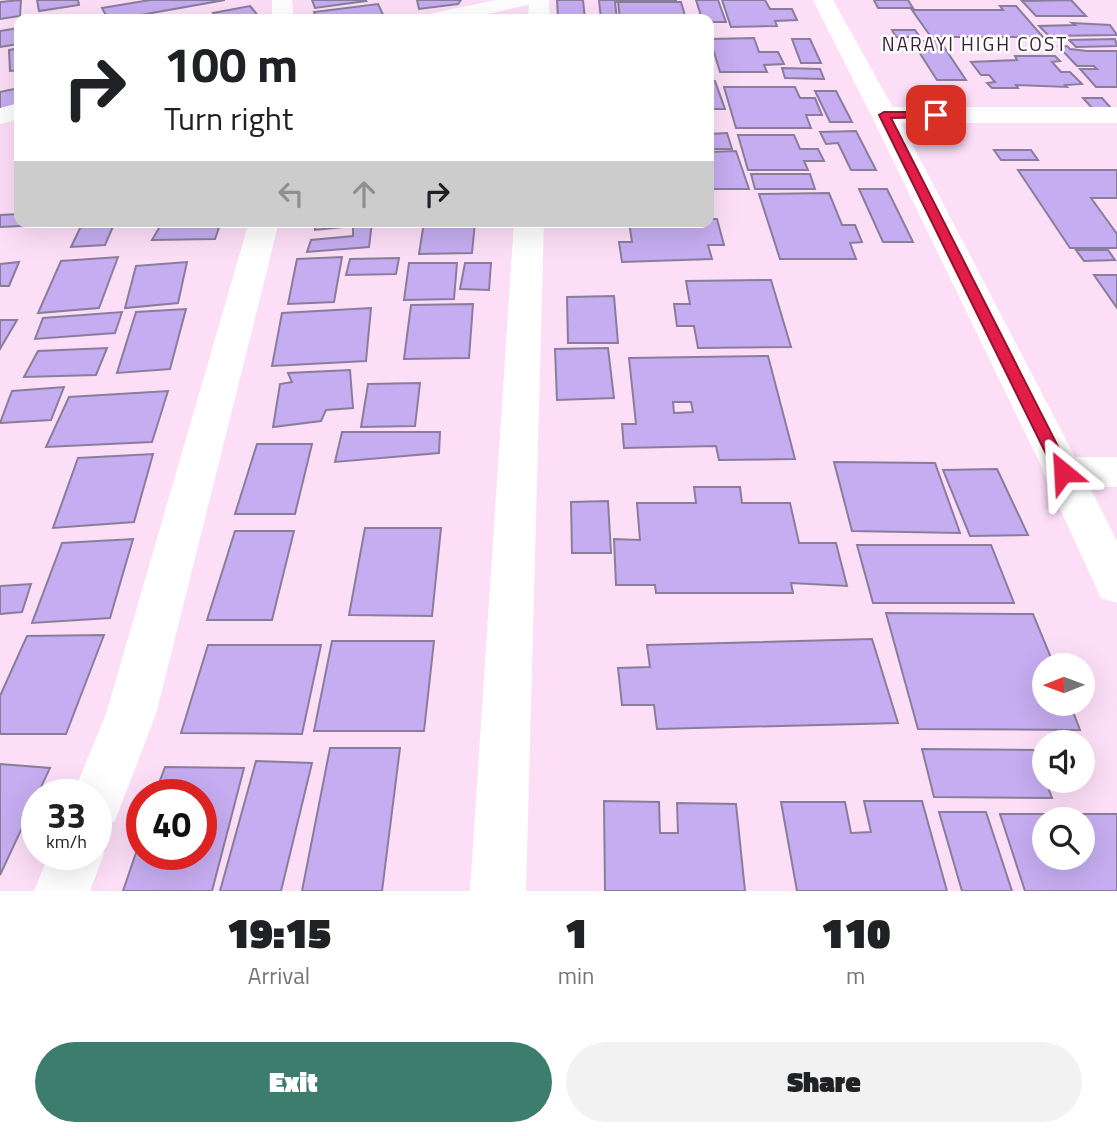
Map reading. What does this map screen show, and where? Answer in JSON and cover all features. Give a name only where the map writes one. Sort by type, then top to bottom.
[{"type":"street","points":[[460,14],[525,0]]},
{"type":"street","points":[[823,0],[884,115],[1117,585]]},
{"type":"street","points":[[884,115],[1117,115]]},
{"type":"street","points":[[105,779],[131,714],[262,228]]},
{"type":"street","points":[[498,891],[529,228]]},
{"type":"street","points":[[1063,472],[1117,472]]},
{"type":"street","points":[[62,891],[71,870]]},
{"type":"building","points":[[21,0],[20,14],[0,19],[0,2]]},
{"type":"building","points":[[37,0],[78,0],[79,5],[39,11]]},
{"type":"building","points":[[150,0],[225,0],[146,14],[105,14],[102,8]]},
{"type":"building","points":[[312,0],[365,0],[366,1],[315,8]]},
{"type":"building","points":[[417,0],[461,0],[458,4],[419,9]]},
{"type":"building","points":[[557,0],[583,0],[584,14],[558,14]]},
{"type":"building","points":[[599,0],[676,0],[615,2],[616,14],[600,14]]},
{"type":"building","points":[[696,0],[718,0],[726,22],[714,22],[714,14],[700,14]]},
{"type":"building","points":[[722,0],[765,0],[770,9],[792,9],[797,20],[775,21],[777,26],[731,27]]},
{"type":"building","points":[[874,0],[908,0],[913,8],[878,8]]},
{"type":"building","points":[[1071,0],[1086,16],[1036,16],[1022,1]]},
{"type":"building","points":[[618,2],[681,2],[685,14],[619,14]]},
{"type":"building","points":[[378,4],[383,14],[315,14],[314,12]]},
{"type":"building","points":[[250,6],[257,14],[214,14]]},
{"type":"building","points":[[1000,6],[1016,6],[1043,37],[931,37],[912,10],[1003,10]]},
{"type":"building","points":[[1072,23],[1110,25],[1117,35],[1049,36],[1039,26],[1075,25]]},
{"type":"building","points":[[14,29],[14,45],[0,47],[0,31]]},
{"type":"building","points":[[892,30],[915,30],[920,37],[896,37]]},
{"type":"building","points":[[754,38],[759,52],[778,52],[784,64],[764,65],[767,72],[720,72],[714,52],[714,39]]},
{"type":"building","points":[[792,39],[810,39],[821,63],[801,63]]},
{"type":"building","points":[[1115,39],[1117,46],[1076,47],[1069,40]]},
{"type":"building","points":[[912,41],[940,41],[966,80],[937,80]]},
{"type":"building","points":[[1067,46],[1070,49],[1087,51],[1117,51],[1117,87],[1096,87],[1080,69],[1097,69],[1094,66],[1077,66],[1059,47]]},
{"type":"building","points":[[14,49],[14,71],[10,71],[9,50]]},
{"type":"building","points":[[1015,56],[1055,56],[1060,61],[1052,62],[1061,72],[1070,72],[1082,84],[1065,85],[1067,87],[1016,85],[1018,88],[992,88],[987,83],[995,82],[989,75],[981,75],[971,62],[1017,60]]},
{"type":"building","points":[[782,68],[820,69],[824,79],[785,78]]},
{"type":"building","points":[[715,81],[725,109],[714,109]]},
{"type":"building","points":[[724,87],[795,87],[800,98],[815,98],[822,115],[806,115],[811,128],[736,128]]},
{"type":"building","points":[[14,89],[14,108],[0,112],[0,92]]},
{"type":"building","points":[[815,91],[836,91],[852,122],[830,122]]},
{"type":"building","points":[[1083,98],[1102,98],[1111,108],[1092,108]]},
{"type":"building","points":[[856,131],[876,170],[851,170],[838,143],[826,144],[820,132]]},
{"type":"building","points":[[727,133],[732,149],[714,149],[714,134]]},
{"type":"building","points":[[738,135],[794,135],[800,149],[818,149],[824,161],[804,161],[808,170],[748,170]]},
{"type":"building","points":[[994,150],[1031,150],[1038,160],[1001,160]]},
{"type":"building","points":[[736,151],[749,189],[714,189],[714,152]]},
{"type":"building","points":[[1018,170],[1117,170],[1117,198],[1091,198],[1117,234],[1117,248],[1070,248]]},
{"type":"building","points":[[751,174],[810,174],[815,189],[755,189]]},
{"type":"building","points":[[859,189],[887,189],[913,242],[883,242]]},
{"type":"building","points":[[829,193],[842,225],[855,225],[862,242],[850,243],[856,259],[780,259],[759,194]]},
{"type":"building","points":[[14,214],[14,226],[0,227],[0,215]]},
{"type":"building","points":[[714,219],[717,219],[724,245],[708,245],[712,259],[622,262],[619,242],[632,242],[630,228],[714,228]]},
{"type":"building","points":[[80,228],[112,228],[105,245],[71,247]]},
{"type":"building","points":[[159,228],[219,228],[215,239],[152,240]]},
{"type":"building","points":[[353,228],[371,228],[369,247],[307,252],[311,240],[353,236]]},
{"type":"building","points":[[423,228],[474,228],[472,253],[419,254]]},
{"type":"building","points":[[1076,250],[1108,250],[1115,260],[1084,261]]},
{"type":"building","points":[[118,257],[99,308],[38,313],[61,261]]},
{"type":"building","points":[[342,257],[334,302],[288,304],[297,259]]},
{"type":"building","points":[[399,258],[396,274],[346,275],[350,259]]},
{"type":"building","points":[[19,262],[9,286],[0,286],[0,264]]},
{"type":"building","points":[[187,262],[178,303],[125,308],[136,266]]},
{"type":"building","points":[[409,263],[457,263],[454,299],[404,300]]},
{"type":"building","points":[[465,263],[491,263],[489,290],[460,289]]},
{"type":"building","points":[[1094,275],[1117,275],[1117,308]]},
{"type":"building","points":[[771,280],[791,347],[698,348],[694,326],[677,326],[674,304],[690,304],[686,281]]},
{"type":"building","points":[[614,296],[618,343],[568,343],[567,297]]},
{"type":"building","points":[[473,304],[469,358],[404,359],[411,305]]},
{"type":"building","points":[[371,308],[366,361],[272,366],[282,313]]},
{"type":"building","points":[[186,309],[170,369],[117,373],[136,312]]},
{"type":"building","points":[[122,312],[115,333],[35,339],[43,318]]},
{"type":"building","points":[[0,320],[17,320],[0,349]]},
{"type":"building","points":[[107,348],[96,375],[24,377],[38,351]]},
{"type":"building","points":[[608,348],[614,398],[557,400],[555,349]]},
{"type":"building","points":[[768,356],[795,459],[719,460],[716,446],[624,448],[622,424],[636,424],[629,358]],"holes":[[[673,402],[691,402],[693,412],[674,413]]]},
{"type":"building","points":[[350,370],[353,408],[326,410],[321,421],[273,427],[280,384],[292,382],[288,373]]},
{"type":"building","points":[[420,383],[415,426],[361,427],[368,384]]},
{"type":"building","points":[[64,387],[51,420],[0,423],[12,391]]},
{"type":"building","points":[[168,391],[152,442],[46,447],[69,397]]},
{"type":"building","points":[[342,432],[440,432],[439,453],[335,462]]},
{"type":"building","points":[[257,444],[312,444],[295,514],[235,514]]},
{"type":"building","points":[[153,454],[134,522],[53,528],[78,458]]},
{"type":"building","points":[[834,462],[935,463],[960,533],[852,531]]},
{"type":"building","points":[[997,469],[1028,535],[970,536],[943,470]]},
{"type":"building","points":[[694,487],[740,487],[742,503],[790,503],[799,543],[836,543],[847,586],[791,583],[793,593],[656,593],[655,585],[616,585],[614,539],[640,540],[637,503],[696,503]]},
{"type":"building","points":[[608,501],[611,553],[572,553],[571,502]]},
{"type":"building","points":[[365,528],[441,528],[432,616],[349,615]]},
{"type":"building","points":[[235,531],[294,531],[272,620],[207,620]]},
{"type":"building","points":[[133,539],[110,618],[32,623],[62,543]]},
{"type":"building","points":[[857,545],[991,545],[1014,603],[873,603]]},
{"type":"building","points":[[31,584],[22,612],[0,614],[0,586]]},
{"type":"building","points":[[886,613],[1033,614],[1049,653],[1032,653],[1032,716],[1075,716],[1080,730],[918,729]]},
{"type":"building","points":[[104,635],[66,734],[0,734],[0,696],[27,636]]},
{"type":"building","points":[[872,639],[898,723],[657,729],[654,705],[622,705],[618,668],[650,667],[647,645]]},
{"type":"building","points":[[332,641],[434,641],[424,731],[314,731]]},
{"type":"building","points":[[208,645],[321,645],[302,734],[181,733]]},
{"type":"building","points":[[330,748],[400,748],[382,891],[302,891]]},
{"type":"building","points":[[922,749],[1032,750],[1032,793],[1050,793],[1052,798],[934,797]]},
{"type":"building","points":[[256,761],[312,763],[281,891],[220,891]]},
{"type":"building","points":[[0,764],[50,768],[45,779],[21,779],[21,830],[0,875]]},
{"type":"building","points":[[165,767],[244,768],[212,891],[123,891],[130,870],[217,870],[217,779],[161,779]]},
{"type":"building","points":[[604,801],[659,802],[660,833],[678,833],[677,803],[736,804],[745,891],[605,891]]},
{"type":"building","points":[[864,801],[922,801],[947,891],[797,891],[781,802],[845,802],[851,833],[871,832]]},
{"type":"building","points":[[939,812],[986,812],[1012,891],[962,891]]},
{"type":"building","points":[[1000,814],[1032,814],[1032,870],[1095,870],[1095,814],[1117,814],[1117,891],[1025,891]]},
{"type":"district","name":"NARAYI HIGH COST","points":[[975,44]]},
{"type":"route","points":[[936,115],[884,115],[1063,472]]}]
